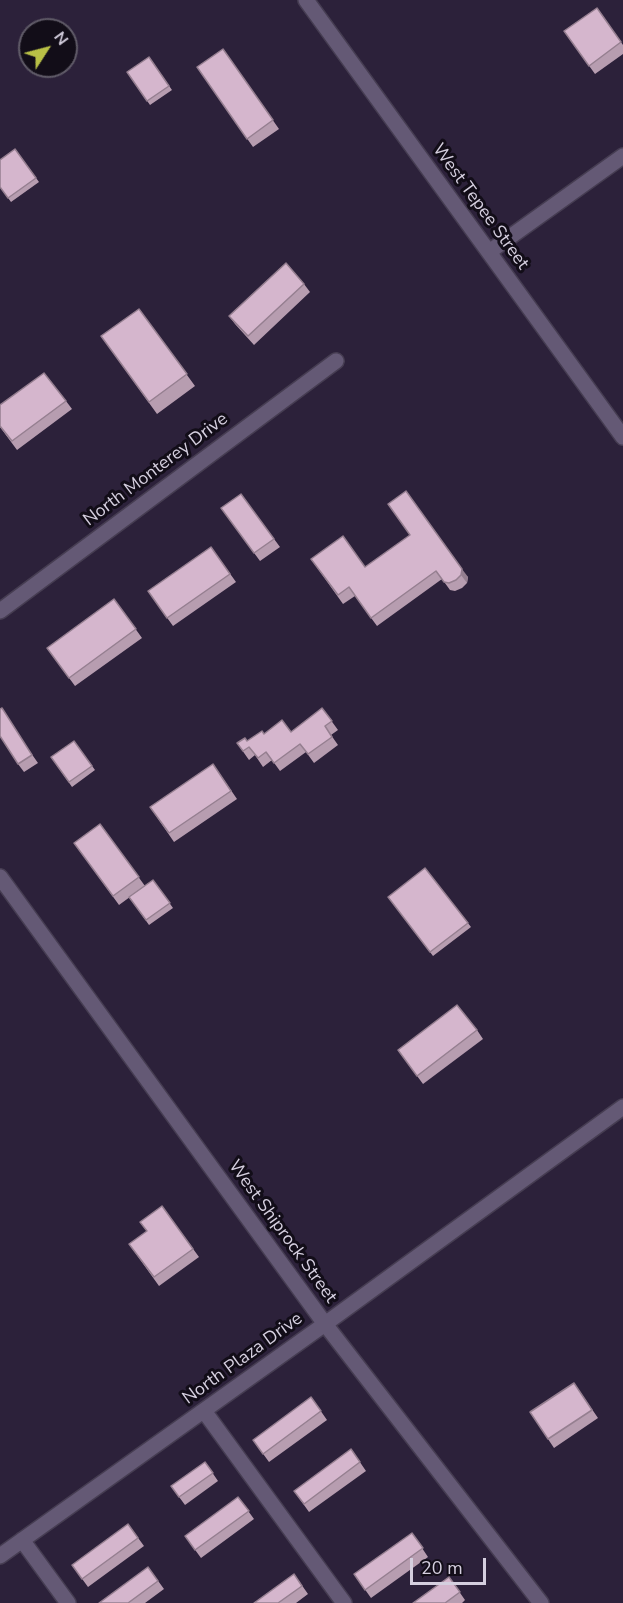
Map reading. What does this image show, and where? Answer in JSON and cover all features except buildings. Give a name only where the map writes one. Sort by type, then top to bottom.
[{"type":"street","name":"West Tepee Street","points":[[306,0],[623,437]]},
{"type":"street","points":[[489,252],[623,156]]},
{"type":"street","name":"North Monterey Drive","points":[[0,611],[336,361]]},
{"type":"street","name":"West Shiprock Street","points":[[0,877],[325,1324],[541,1603]]},
{"type":"street","name":"North Plaza Drive","points":[[0,1556],[325,1324],[623,1107]]},
{"type":"street","points":[[204,1411],[344,1603]]},
{"type":"street","points":[[22,1540],[68,1603]]}]
